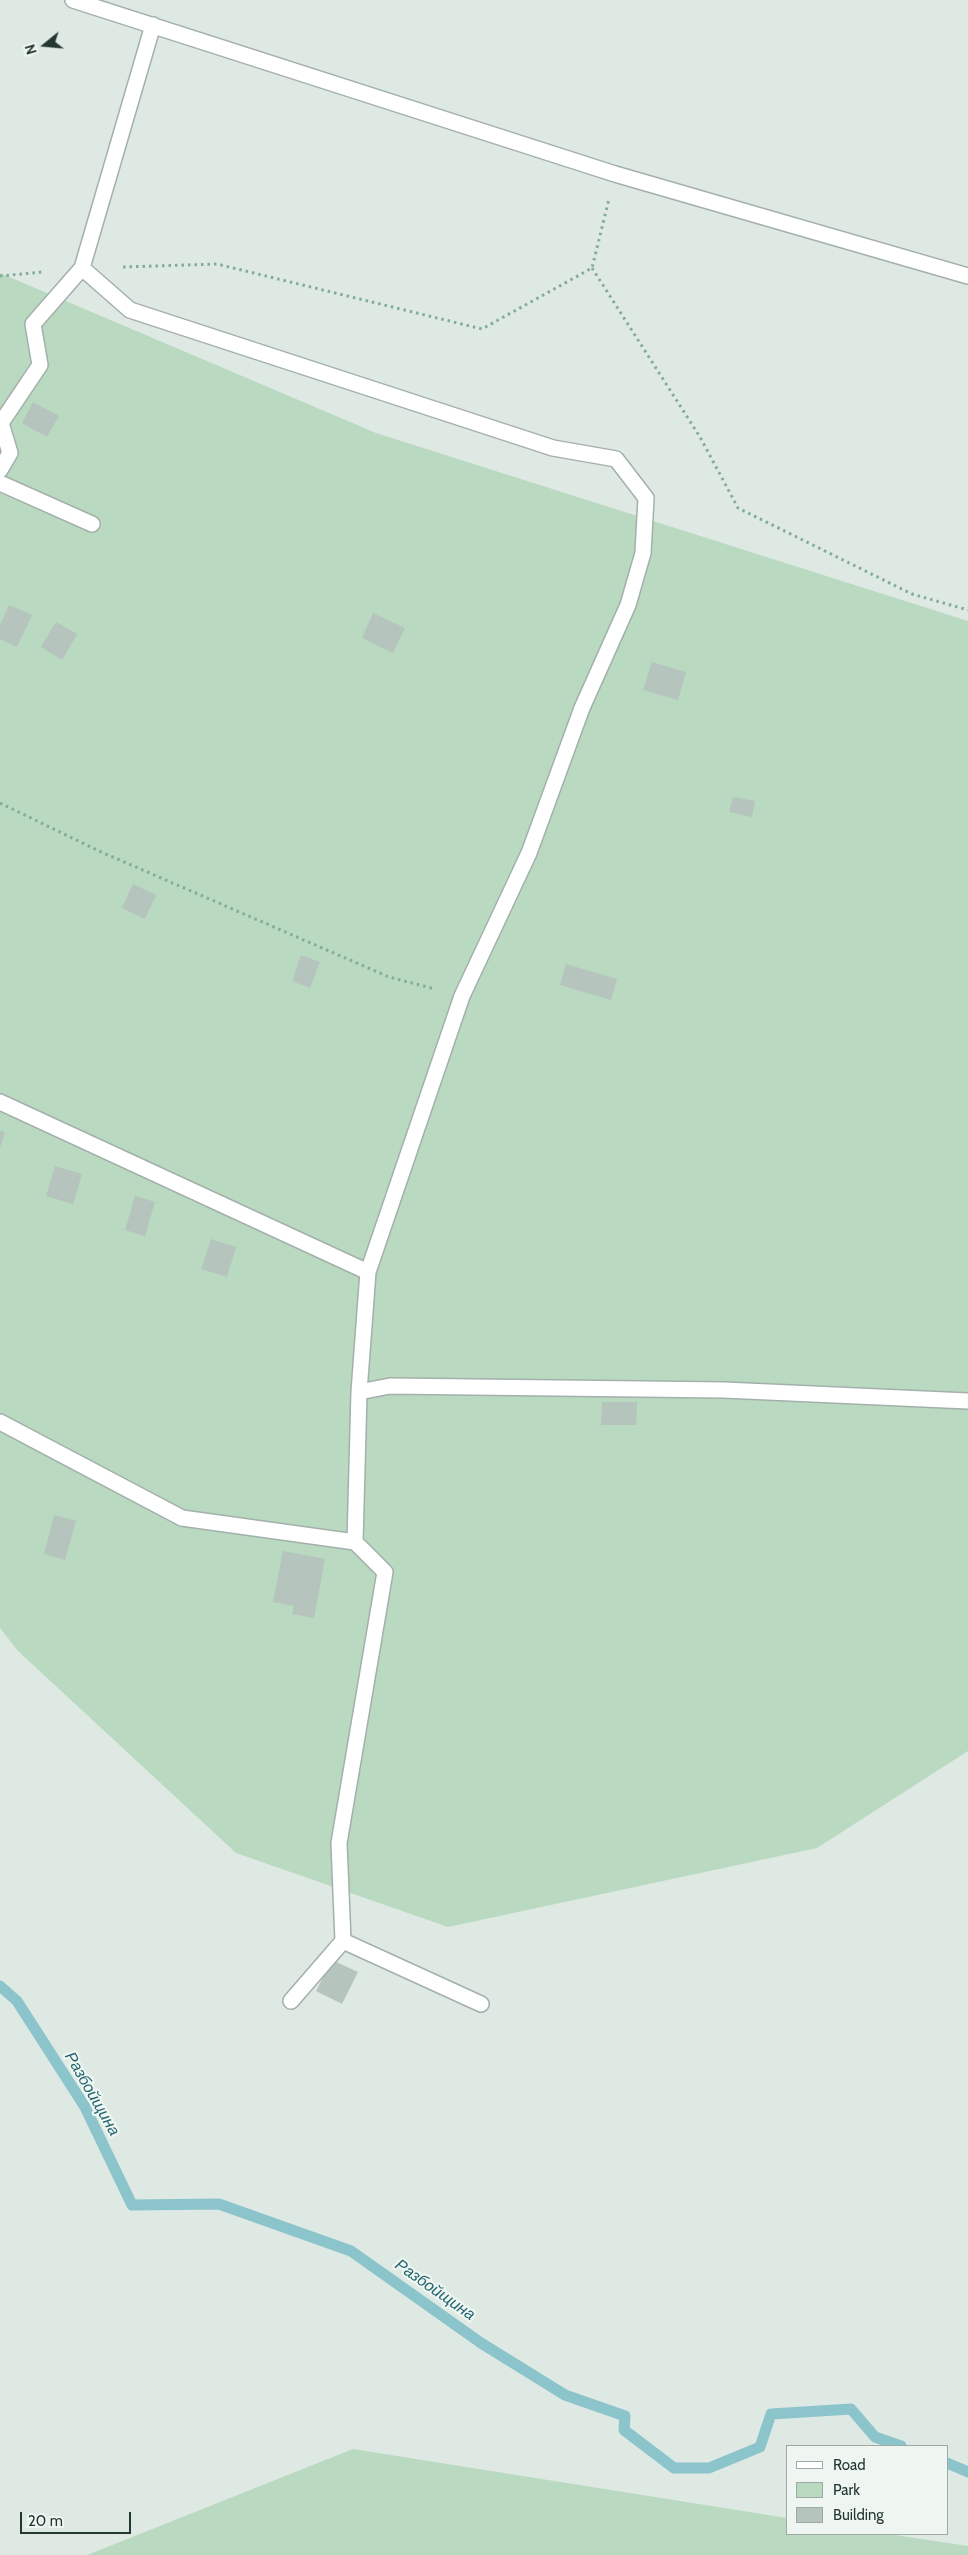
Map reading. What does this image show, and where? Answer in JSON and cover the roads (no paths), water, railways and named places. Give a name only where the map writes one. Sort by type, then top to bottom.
[{"type":"street","points":[[72,0],[615,174],[968,276]]},
{"type":"street","points":[[0,470],[10,453],[1,423],[40,365],[33,324],[82,268],[154,25]]},
{"type":"street","points":[[82,268],[130,310],[553,448],[616,459],[646,498],[643,553],[628,605],[582,708],[528,853],[462,996],[368,1272],[358,1392],[355,1542]]},
{"type":"street","points":[[0,483],[92,524]]},
{"type":"street","points":[[0,1102],[368,1272]]},
{"type":"street","points":[[358,1392],[390,1386],[724,1390],[968,1402]]},
{"type":"street","points":[[0,1422],[182,1518],[355,1542],[385,1572],[339,1843],[343,1941],[291,2001]]},
{"type":"street","points":[[343,1941],[481,2004]]},
{"type":"waterway","name":"Разбойщина","points":[[0,1986],[17,2001],[85,2107],[132,2205],[219,2204],[351,2251],[481,2343],[565,2395],[625,2416],[624,2430],[674,2468],[709,2468],[760,2447],[771,2414],[851,2409],[875,2437],[898,2445]]},
{"type":"waterway","name":"Разбойщина","points":[[948,2463],[968,2472]]}]
